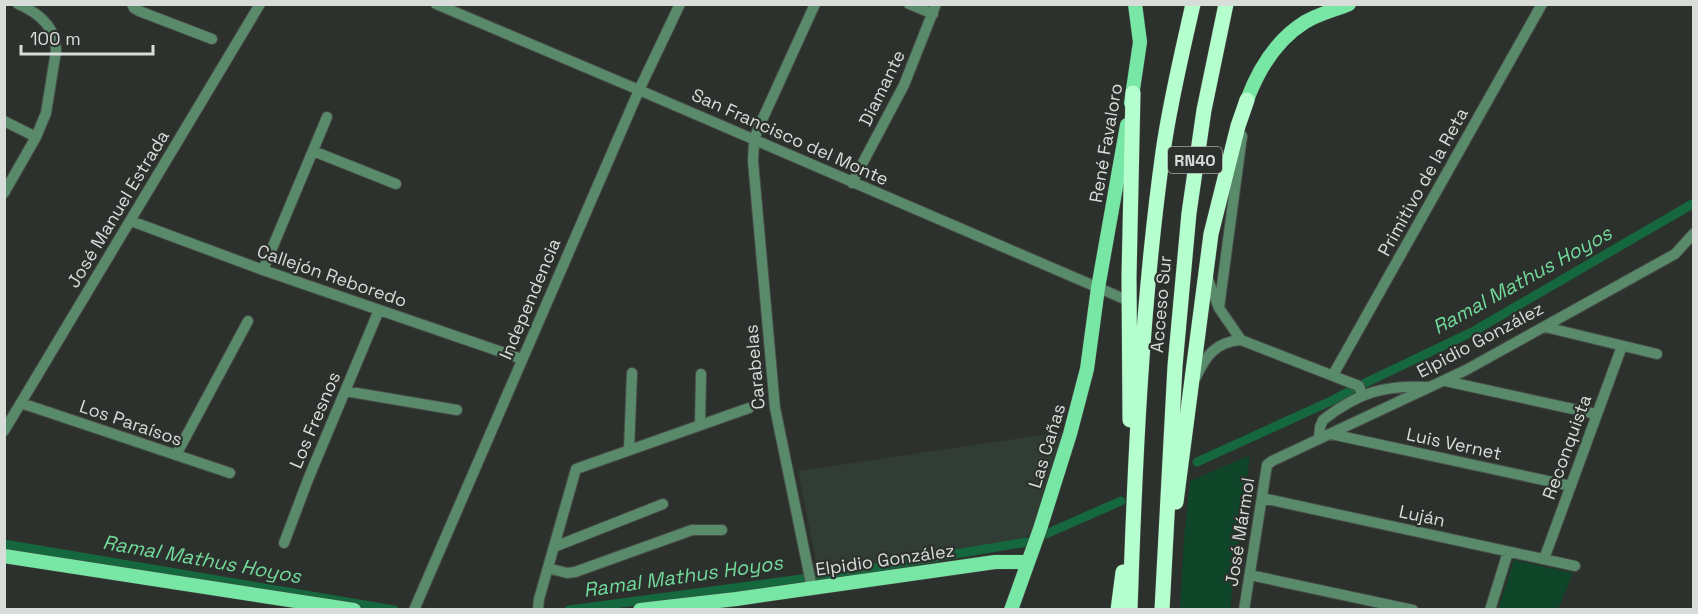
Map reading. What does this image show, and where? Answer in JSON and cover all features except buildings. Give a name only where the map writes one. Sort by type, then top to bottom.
[{"type":"highway","name":"Acceso Sur","points":[[1130,609],[1134,498],[1148,277],[1171,102],[1193,4]]},
{"type":"highway","name":"Acceso Sur","points":[[1163,609],[1175,366],[1189,213],[1204,111],[1226,4]]},
{"type":"highway","points":[[1118,609],[1134,498],[1129,391],[1130,164],[1133,93]]},
{"type":"highway","points":[[1165,567],[1180,478],[1211,234],[1247,100]]},
{"type":"main road","name":"René Favaloro","points":[[1098,288],[1140,42],[1135,4]]},
{"type":"main road","points":[[1247,100],[1256,76],[1278,44],[1306,21],[1349,4]]},
{"type":"main road","name":"Las Cañas","points":[[1011,609],[1041,529],[1082,389],[1087,369],[1098,288]]},
{"type":"main road","points":[[4,556],[354,609]]},
{"type":"main road","name":"Elpidio González","points":[[640,609],[995,562],[1028,562]]},
{"type":"street","points":[[4,193],[36,137],[46,113],[56,51],[56,41],[46,22],[18,4]]},
{"type":"street","points":[[132,4],[139,11],[212,39]]},
{"type":"street","name":"José Manuel Estrada","points":[[4,431],[260,4]]},
{"type":"street","name":"San Francisco del Monte","points":[[436,4],[1129,301]]},
{"type":"street","name":"Independencia","points":[[414,609],[639,90],[680,4]]},
{"type":"street","points":[[754,140],[815,4]]},
{"type":"street","points":[[909,4],[935,9]]},
{"type":"street","name":"Primitivo de la Reta","points":[[1333,375],[1542,4]]},
{"type":"street","name":"Diamante","points":[[852,183],[904,85],[935,9]]},
{"type":"street","points":[[1219,308],[1247,100]]},
{"type":"street","points":[[263,270],[327,117]]},
{"type":"street","points":[[4,122],[36,137]]},
{"type":"street","name":"Carabelas","points":[[754,140],[753,161],[775,408],[812,588]]},
{"type":"street","points":[[313,151],[396,184]]},
{"type":"street","name":"Callejón Reboredo","points":[[131,221],[263,270],[522,359]]},
{"type":"street","name":"Elpidio González","points":[[1272,461],[1445,381],[1545,327],[1675,254],[1694,233]]},
{"type":"street","points":[[1205,272],[1219,308],[1241,340]]},
{"type":"street","name":"Los Fresnos","points":[[284,543],[379,310]]},
{"type":"street","points":[[176,455],[248,321]]},
{"type":"street","points":[[1545,327],[1657,354]]},
{"type":"street","points":[[1191,391],[1202,364],[1212,351],[1222,344],[1241,340],[1359,386],[1362,395]]},
{"type":"street","name":"Reconquista","points":[[1544,560],[1622,346]]},
{"type":"street","points":[[629,450],[632,373]]},
{"type":"street","points":[[700,425],[702,374]]},
{"type":"street","points":[[1445,381],[1596,414]]},
{"type":"street","points":[[1319,439],[1323,420],[1362,395],[1398,386],[1432,387]]},
{"type":"street","points":[[345,391],[457,410]]},
{"type":"street","name":"Los Paraísos","points":[[21,403],[230,473]]},
{"type":"street","points":[[538,609],[576,469],[749,408]]},
{"type":"street","name":"Luis Vernet","points":[[1331,434],[1570,486]]},
{"type":"street","name":"José Mármol","points":[[1244,609],[1267,465],[1272,461]]},
{"type":"street","name":"Luján","points":[[1262,498],[1575,566]]},
{"type":"street","points":[[554,547],[663,504]]},
{"type":"street","points":[[548,568],[567,573],[575,572],[692,530],[722,530]]},
{"type":"street","points":[[1490,609],[1508,552]]},
{"type":"street","points":[[1250,575],[1413,609]]},
{"type":"shaded area","points":[[1068,431],[1038,528],[1022,540],[818,571],[798,471]]},
{"type":"green space","points":[[1250,455],[1230,609],[1180,609],[1190,481]]},
{"type":"green space","points":[[1514,560],[1573,573],[1558,609],[1498,609]]},
{"type":"waterway","name":"Ramal Mathus Hoyos","points":[[1365,383],[1474,331],[1694,203]]},
{"type":"waterway","name":"Ramal Mathus Hoyos","points":[[1197,462],[1352,390]]},
{"type":"waterway","name":"Ramal Mathus Hoyos","points":[[1046,534],[1121,501]]},
{"type":"waterway","name":"Ramal Mathus Hoyos","points":[[818,577],[1027,542]]},
{"type":"waterway","name":"Ramal Mathus Hoyos","points":[[4,544],[394,610]]},
{"type":"waterway","name":"Ramal Mathus Hoyos","points":[[569,610],[802,579]]}]
